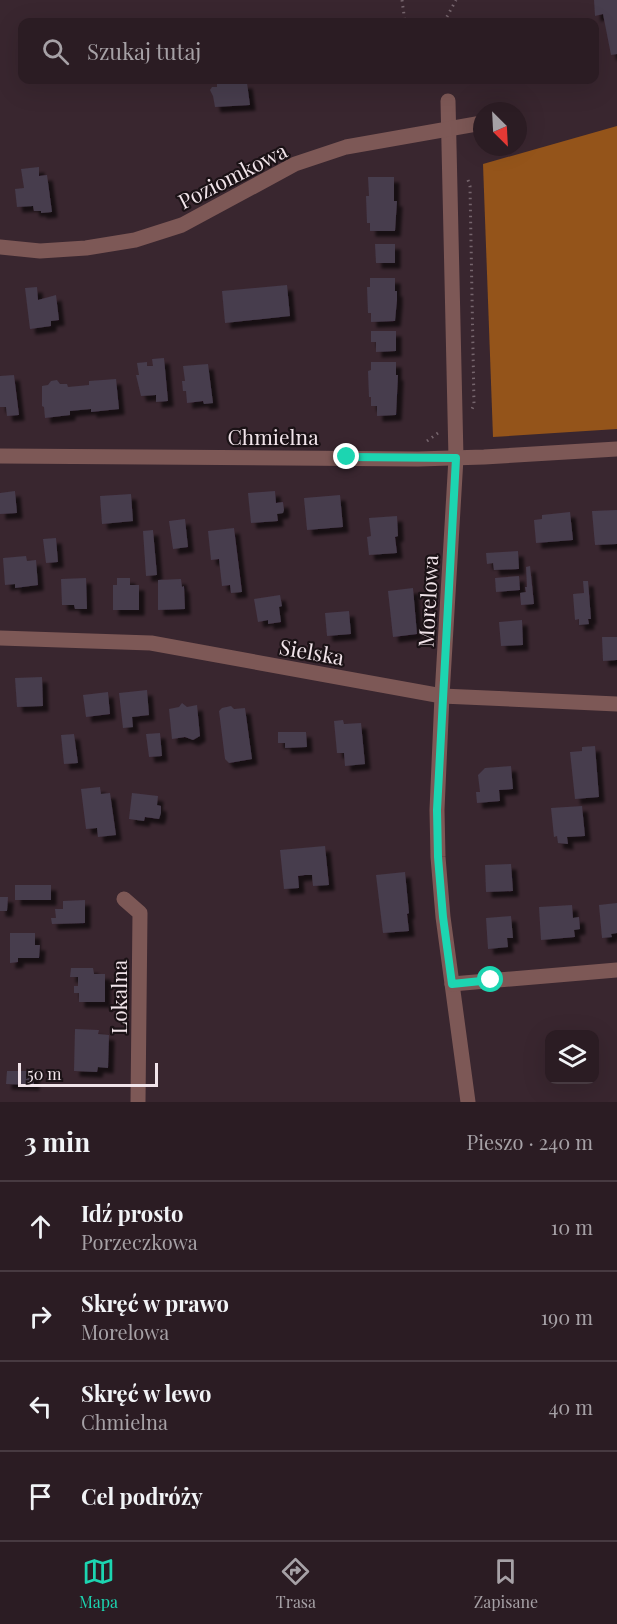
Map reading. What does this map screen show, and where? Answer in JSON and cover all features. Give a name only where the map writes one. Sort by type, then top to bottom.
[{"type":"street","name":"Morelowa","points":[[448,101],[456,458],[437,810],[443,917],[468,1102]]},
{"type":"street","name":"Poziomkowa","points":[[0,247],[40,251],[86,248],[135,240],[182,225],[295,164],[346,147],[473,124]]},
{"type":"street","name":"Chmielna","points":[[0,456],[456,458],[617,449]]},
{"type":"street","name":"Sielska","points":[[0,639],[151,643],[442,696],[617,704]]},
{"type":"street","name":"Lokalna","points":[[123,899],[140,913],[138,1102]]},
{"type":"street","points":[[452,984],[617,970]]},
{"type":"path","points":[[402,0],[404,18]]},
{"type":"path","points":[[446,18],[456,0]]},
{"type":"shaded area","points":[[617,126],[617,429],[493,437],[483,164],[511,156],[527,156],[527,152]]},
{"type":"building","points":[[594,0],[617,0],[617,54],[611,55],[603,14],[595,16]]},
{"type":"building","points":[[217,84],[247,84],[250,105],[215,107],[210,90],[212,87],[217,87]]},
{"type":"building","points":[[39,167],[39,176],[47,175],[52,212],[34,211],[33,206],[17,207],[15,189],[24,188],[21,169]]},
{"type":"building","points":[[368,177],[394,177],[394,201],[397,201],[395,231],[370,231],[370,223],[367,223],[366,196],[369,196]]},
{"type":"building","points":[[375,244],[395,244],[395,263],[376,263]]},
{"type":"building","points":[[370,278],[395,278],[397,300],[395,321],[371,322],[371,313],[368,313],[367,287],[370,287]]},
{"type":"building","points":[[287,285],[290,316],[225,323],[222,291]]},
{"type":"building","points":[[37,287],[38,300],[56,295],[59,320],[51,321],[51,326],[30,329],[25,288]]},
{"type":"building","points":[[371,331],[396,331],[396,351],[376,352],[376,342],[371,342]]},
{"type":"building","points":[[164,358],[168,401],[156,402],[156,395],[141,396],[136,375],[139,375],[137,363],[147,362],[147,366],[153,366],[152,359]]},
{"type":"building","points":[[371,362],[396,362],[396,375],[398,375],[396,415],[377,416],[377,406],[371,406],[368,371],[371,370]]},
{"type":"building","points":[[208,364],[213,403],[204,404],[203,401],[187,403],[186,391],[183,391],[182,381],[185,381],[183,366]]},
{"type":"building","points":[[14,375],[19,415],[7,416],[6,407],[0,407],[0,376]]},
{"type":"building","points":[[116,379],[119,409],[91,412],[91,409],[70,411],[70,415],[45,418],[42,406],[42,386],[48,385],[51,381],[57,380],[60,384],[67,384],[68,387],[89,385],[89,381]]},
{"type":"building","points":[[15,491],[17,513],[0,514],[0,493]]},
{"type":"building","points":[[275,491],[276,503],[283,502],[284,510],[283,513],[277,514],[278,521],[251,523],[248,493]]},
{"type":"building","points":[[131,494],[133,521],[102,524],[100,496]]},
{"type":"building","points":[[340,495],[343,527],[307,530],[304,498]]},
{"type":"building","points":[[617,510],[617,544],[595,545],[592,511]]},
{"type":"building","points":[[570,512],[573,540],[536,543],[534,520],[542,519],[542,515]]},
{"type":"building","points":[[397,516],[398,536],[395,537],[397,553],[369,555],[367,537],[371,536],[369,518]]},
{"type":"building","points":[[185,519],[188,547],[173,549],[169,521]]},
{"type":"building","points":[[234,528],[242,592],[231,593],[230,585],[222,586],[219,559],[211,560],[208,531]]},
{"type":"building","points":[[153,530],[157,575],[146,576],[143,531]]},
{"type":"building","points":[[56,538],[58,562],[46,563],[43,539]]},
{"type":"building","points":[[518,551],[519,569],[494,570],[493,563],[487,564],[486,553]]},
{"type":"building","points":[[26,556],[27,561],[36,560],[38,585],[15,588],[15,584],[5,585],[3,558]]},
{"type":"building","points":[[530,566],[534,604],[521,605],[520,593],[526,592],[525,587],[527,587],[526,567]]},
{"type":"building","points":[[519,576],[520,590],[496,592],[495,578]]},
{"type":"building","points":[[86,578],[87,609],[75,609],[74,605],[62,605],[61,579]]},
{"type":"building","points":[[117,578],[130,578],[130,585],[139,585],[139,610],[113,610],[113,585],[117,585]]},
{"type":"building","points":[[181,579],[182,587],[184,586],[185,609],[158,610],[158,580]]},
{"type":"building","points":[[583,581],[588,581],[591,619],[588,619],[589,624],[579,625],[579,619],[575,620],[573,594],[584,593]]},
{"type":"building","points":[[413,588],[417,634],[393,637],[388,591]]},
{"type":"building","points":[[280,595],[281,622],[268,624],[268,620],[258,622],[254,599]]},
{"type":"building","points":[[349,611],[351,634],[327,636],[325,613]]},
{"type":"building","points":[[522,620],[523,645],[501,646],[499,622]]},
{"type":"building","points":[[602,637],[617,637],[617,660],[603,661]]},
{"type":"building","points":[[42,677],[43,706],[17,707],[15,678]]},
{"type":"building","points":[[147,690],[149,715],[132,717],[133,727],[123,728],[119,693]]},
{"type":"building","points":[[108,692],[110,714],[86,717],[83,695]]},
{"type":"building","points":[[182,703],[187,707],[197,705],[200,736],[193,740],[185,737],[172,739],[169,709],[179,707]]},
{"type":"building","points":[[231,706],[234,709],[245,708],[252,759],[229,763],[225,759],[219,711]]},
{"type":"building","points":[[343,720],[344,724],[361,723],[365,764],[345,766],[344,753],[337,753],[334,721]]},
{"type":"building","points":[[278,732],[306,732],[307,747],[285,748],[285,743],[278,743]]},
{"type":"building","points":[[160,733],[162,756],[149,757],[146,734]]},
{"type":"building","points":[[74,734],[78,763],[64,764],[61,735]]},
{"type":"building","points":[[595,746],[599,797],[575,799],[570,752],[582,751],[582,747]]},
{"type":"building","points":[[511,766],[513,789],[499,790],[500,801],[477,803],[476,792],[480,792],[478,775],[485,768]]},
{"type":"building","points":[[100,787],[101,794],[110,793],[116,835],[98,837],[97,828],[86,829],[81,789]]},
{"type":"building","points":[[132,793],[158,796],[157,805],[161,806],[159,819],[145,817],[144,821],[129,819]]},
{"type":"building","points":[[582,806],[585,836],[567,837],[568,844],[558,843],[557,836],[554,837],[551,808]]},
{"type":"building","points":[[325,846],[329,885],[313,886],[312,875],[305,875],[298,876],[299,888],[284,889],[280,850]]},
{"type":"building","points":[[511,864],[513,891],[486,892],[485,865]]},
{"type":"building","points":[[405,872],[409,931],[383,933],[376,875]]},
{"type":"building","points":[[15,885],[51,885],[51,900],[15,900]]},
{"type":"building","points":[[0,897],[8,897],[7,911],[0,911]]},
{"type":"building","points":[[85,900],[85,923],[52,924],[51,918],[56,918],[55,909],[63,909],[63,901]]},
{"type":"building","points":[[617,903],[617,933],[611,934],[612,937],[602,938],[599,905]]},
{"type":"building","points":[[572,905],[573,918],[579,917],[580,929],[574,930],[575,937],[541,940],[539,907]]},
{"type":"building","points":[[511,916],[513,938],[507,938],[508,947],[488,949],[486,918]]},
{"type":"building","points":[[10,933],[35,933],[35,945],[40,945],[39,958],[18,958],[18,962],[10,963]]},
{"type":"building","points":[[71,968],[93,968],[94,974],[105,974],[105,1002],[79,1002],[79,993],[74,993],[74,986],[78,986],[78,977],[70,977]]},
{"type":"building","points":[[75,1029],[99,1030],[98,1034],[109,1035],[108,1068],[98,1067],[97,1072],[74,1071]]},
{"type":"building","points":[[7,1071],[34,1071],[34,1085],[6,1084]]},
{"type":"route","points":[[347,457],[456,458],[442,696],[437,810],[438,857],[452,984],[491,980]]}]
